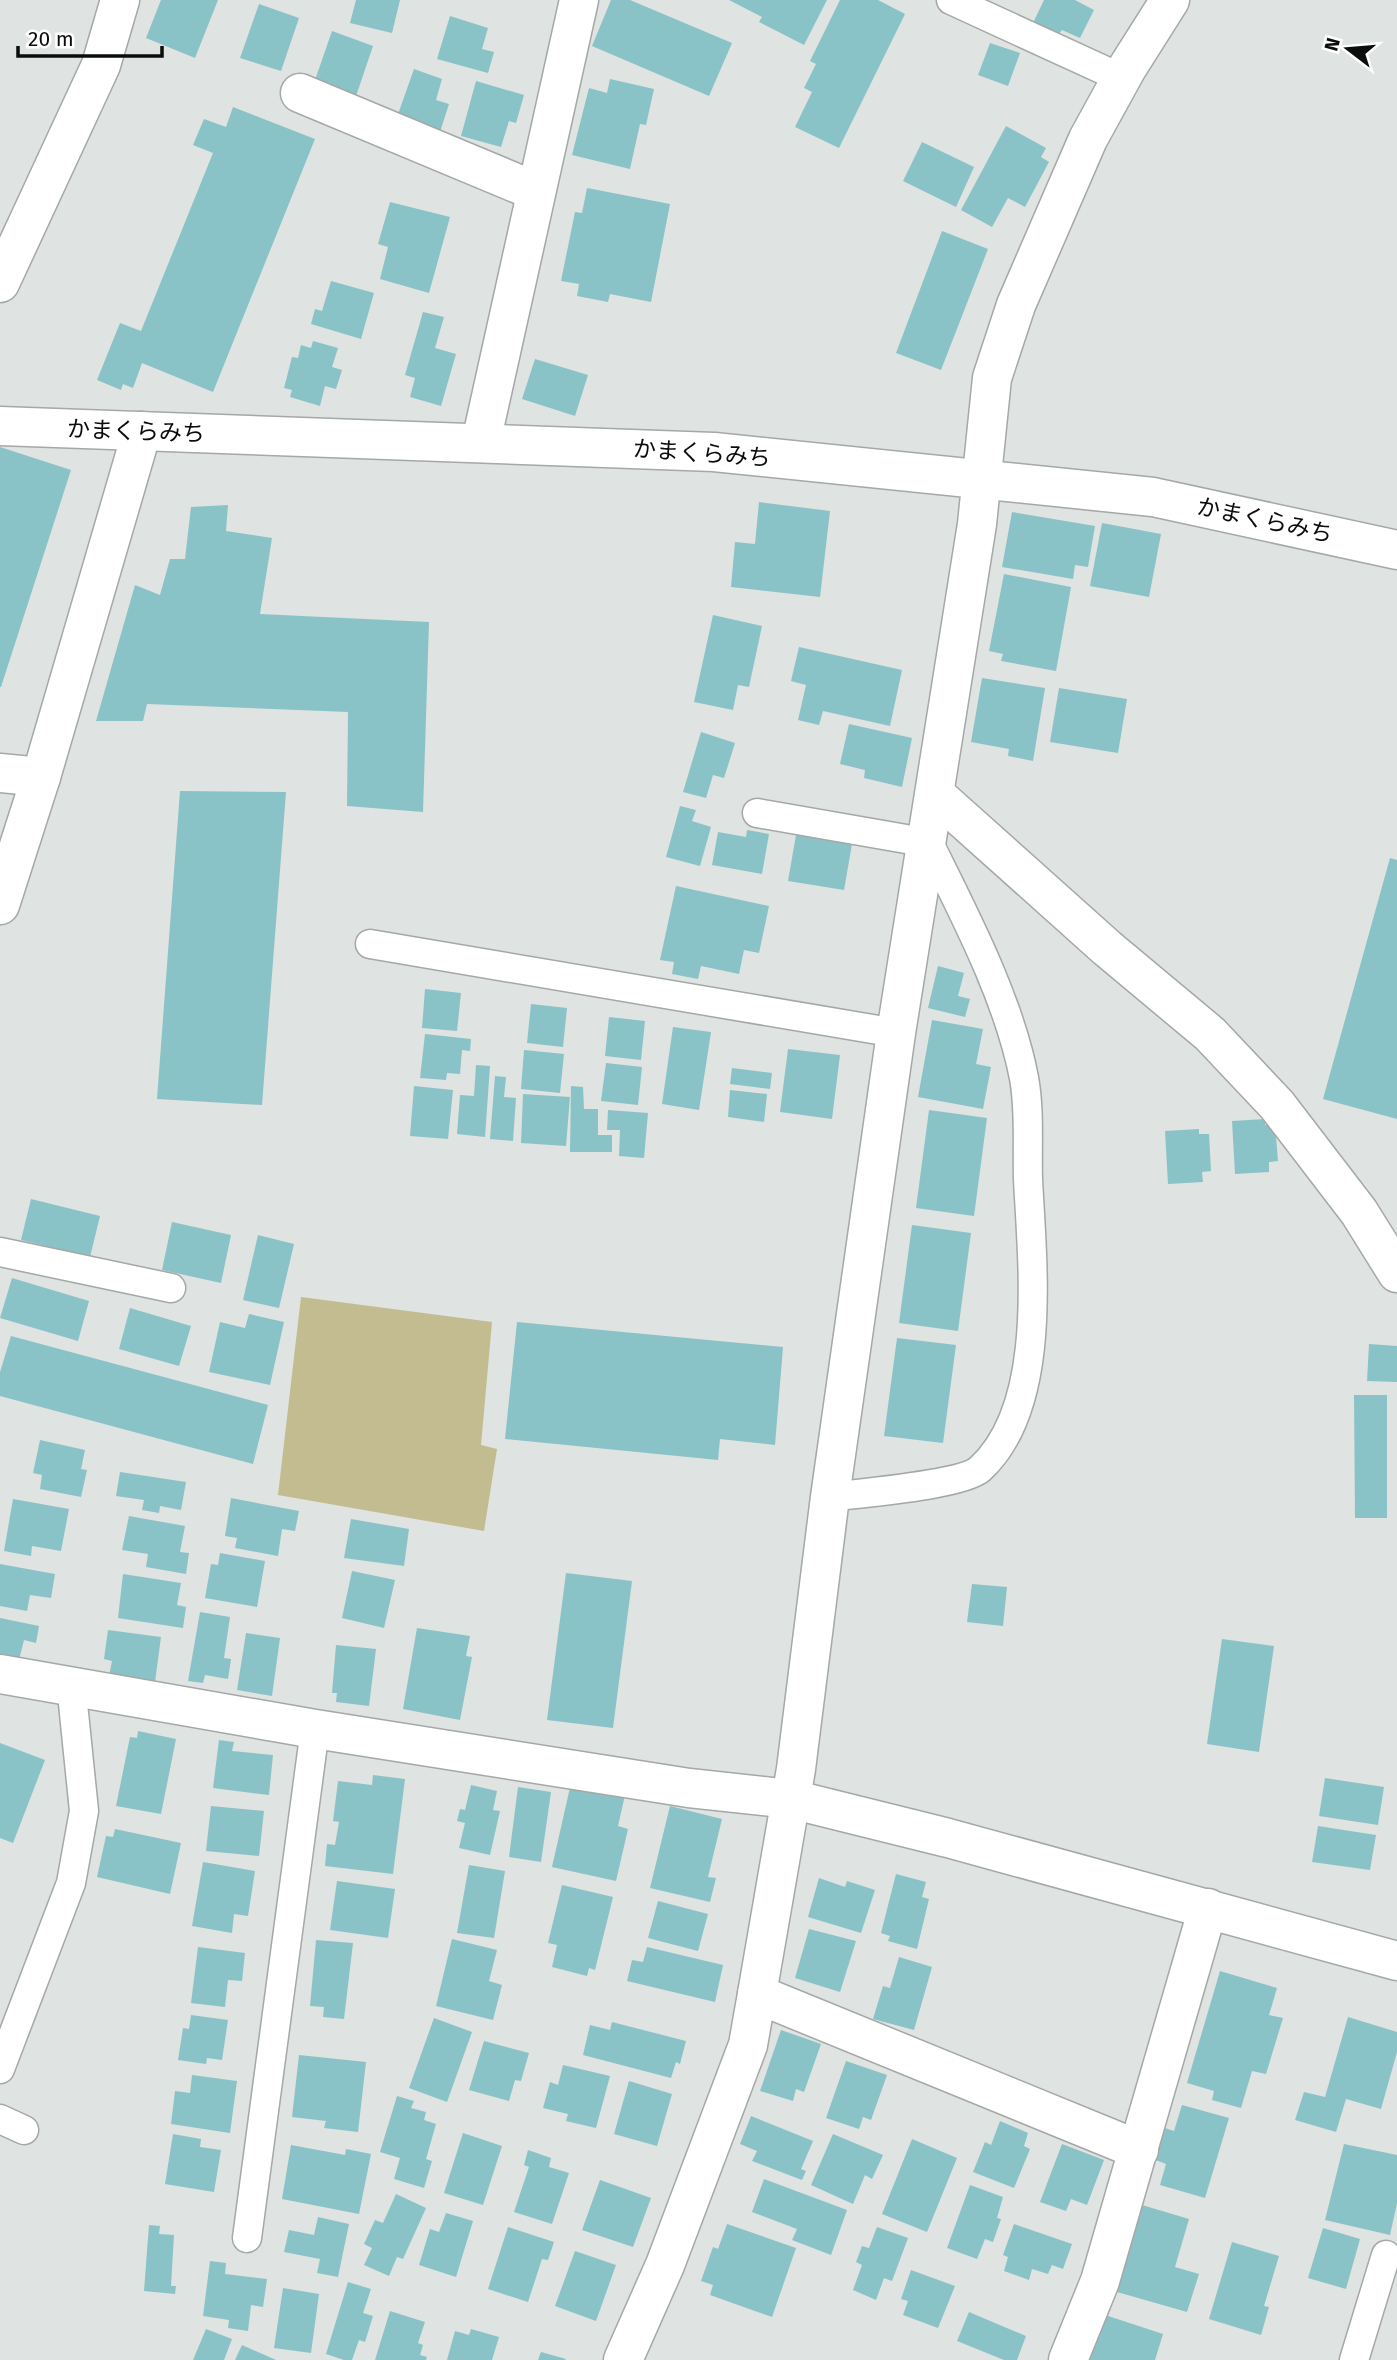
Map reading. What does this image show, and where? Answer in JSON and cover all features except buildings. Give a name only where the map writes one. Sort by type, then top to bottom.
[{"type":"street","points":[[0,283],[102,65],[120,0]]},
{"type":"street","points":[[481,442],[579,0]]},
{"type":"street","points":[[623,2360],[664,2265],[748,2045],[791,1799],[830,1497],[896,1034],[929,842],[977,524],[979,479],[992,377],[1016,305],[1088,139],[1121,78],[1170,0]]},
{"type":"street","points":[[300,93],[535,191]]},
{"type":"street","name":"かまくらみち","points":[[0,426],[714,452],[1153,497],[1397,550]]},
{"type":"street","points":[[0,905],[41,778],[142,431]]},
{"type":"street","points":[[0,773],[41,778]]},
{"type":"street","points":[[936,795],[1107,948],[1210,1034],[1277,1105],[1359,1212],[1397,1273]]},
{"type":"street","points":[[0,1674],[71,1684],[315,1729],[689,1788],[791,1799],[1208,1908],[1397,1961]]},
{"type":"street","points":[[1068,2360],[1100,2281],[1208,1908]]},
{"type":"street","points":[[757,1994],[1139,2150]]},
{"type":"lane","points":[[951,0],[1121,78]]},
{"type":"lane","points":[[757,813],[929,842],[976,940],[1001,1003],[1024,1079],[1034,1319],[1027,1367],[1018,1402],[998,1447],[978,1471],[952,1482],[830,1497]]},
{"type":"lane","points":[[370,944],[896,1034]]},
{"type":"lane","points":[[0,1252],[171,1288]]},
{"type":"lane","points":[[0,2069],[71,1883],[84,1811],[71,1684]]},
{"type":"lane","points":[[247,2238],[315,1729]]},
{"type":"lane","points":[[1354,2360],[1386,2255]]},
{"type":"shaded area","points":[[301,1297],[492,1322],[481,1445],[497,1449],[484,1531],[278,1495]]}]
